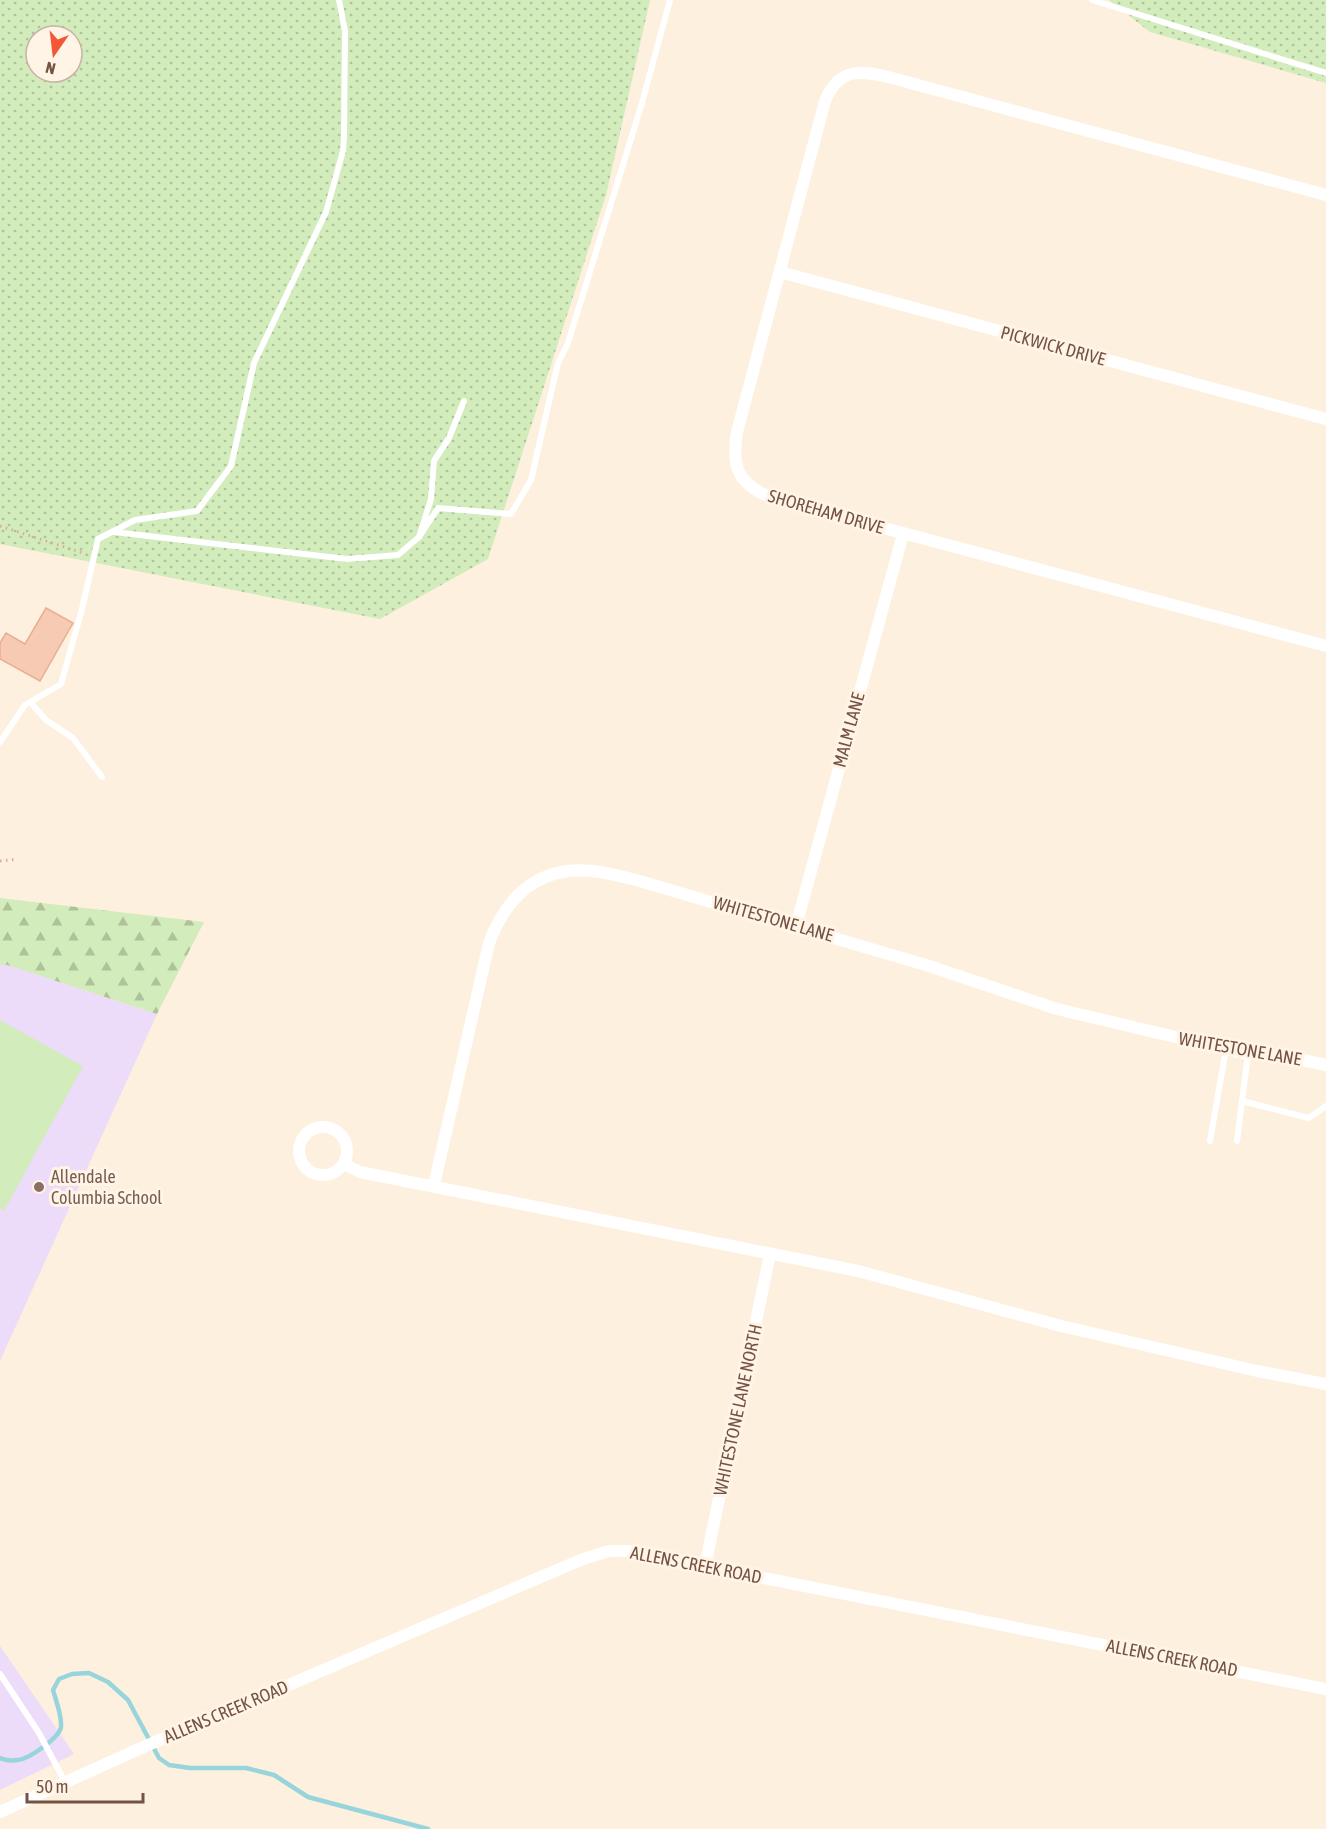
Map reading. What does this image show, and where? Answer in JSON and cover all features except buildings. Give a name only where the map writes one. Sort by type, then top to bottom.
[{"type":"street","name":"SHOREHAM DRIVE","points":[[1326,195],[892,78],[858,72],[845,76],[836,81],[825,101],[737,432],[734,459],[737,471],[745,483],[772,498],[1326,646]]},
{"type":"street","name":"PICKWICK DRIVE","points":[[780,272],[1326,419]]},
{"type":"street","name":"MALM LANE","points":[[796,926],[903,534]]},
{"type":"street","name":"WHITESTONE LANE","points":[[434,1185],[489,943],[502,912],[513,900],[526,888],[554,874],[599,872],[636,880],[926,964],[1057,1009],[1248,1054],[1297,1059],[1326,1065]]},
{"type":"street","points":[[319,1127],[334,1130],[341,1135],[347,1149],[344,1164],[331,1174],[315,1174],[308,1170],[299,1157],[301,1141],[306,1134],[319,1127]]},
{"type":"street","points":[[344,1164],[360,1172],[858,1271],[1061,1326],[1257,1371],[1326,1384]]},
{"type":"street","name":"WHITESTONE LANE NORTH","points":[[705,1566],[770,1254]]},
{"type":"street","name":"ALLENS CREEK ROAD","points":[[0,1812],[141,1748],[572,1564],[609,1551],[627,1551],[705,1566],[1326,1689]]},
{"type":"lane","points":[[0,742],[25,705],[61,684],[81,613],[98,539],[135,520],[197,511],[231,466],[254,363],[326,212],[343,151],[345,31],[339,0]]},
{"type":"lane","points":[[114,532],[347,559],[398,555],[419,537],[438,508],[511,514],[531,480],[558,363],[568,343],[628,149],[670,0]]},
{"type":"lane","points":[[1092,0],[1326,73]]},
{"type":"lane","points":[[419,537],[431,499],[434,461],[449,438],[464,401]]},
{"type":"lane","points":[[30,702],[46,720],[73,738],[102,777]]},
{"type":"lane","points":[[1210,1141],[1226,1049]]},
{"type":"lane","points":[[1237,1141],[1248,1054]]},
{"type":"lane","points":[[1242,1101],[1309,1118],[1326,1106]]},
{"type":"lane","points":[[0,1674],[39,1733],[65,1782]]},
{"type":"path","points":[[0,526],[94,556]]},
{"type":"path","points":[[0,861],[18,858]]},
{"type":"shaded area","name":"Allendale Columbia School","points":[[0,965],[7,965],[157,1014],[0,1361]]},
{"type":"shaded area","points":[[0,1646],[74,1754],[0,1790]]},
{"type":"green space","points":[[0,0],[650,0],[606,195],[488,559],[380,619],[0,544]]},
{"type":"green space","points":[[1109,0],[1326,0],[1326,83],[1150,32]]},
{"type":"green space","points":[[0,898],[204,922],[157,1014],[7,965],[0,965]]},
{"type":"green space","points":[[0,1020],[83,1066],[4,1211],[0,1208]]},
{"type":"waterway","points":[[0,1758],[23,1759],[55,1737],[59,1732],[61,1722],[53,1690],[59,1679],[72,1674],[89,1673],[108,1682],[128,1700],[159,1758],[169,1765],[190,1768],[246,1768],[274,1775],[308,1797],[428,1829]]},
{"type":"place","name":"Allendale Columbia School","points":[[39,1187]]}]
